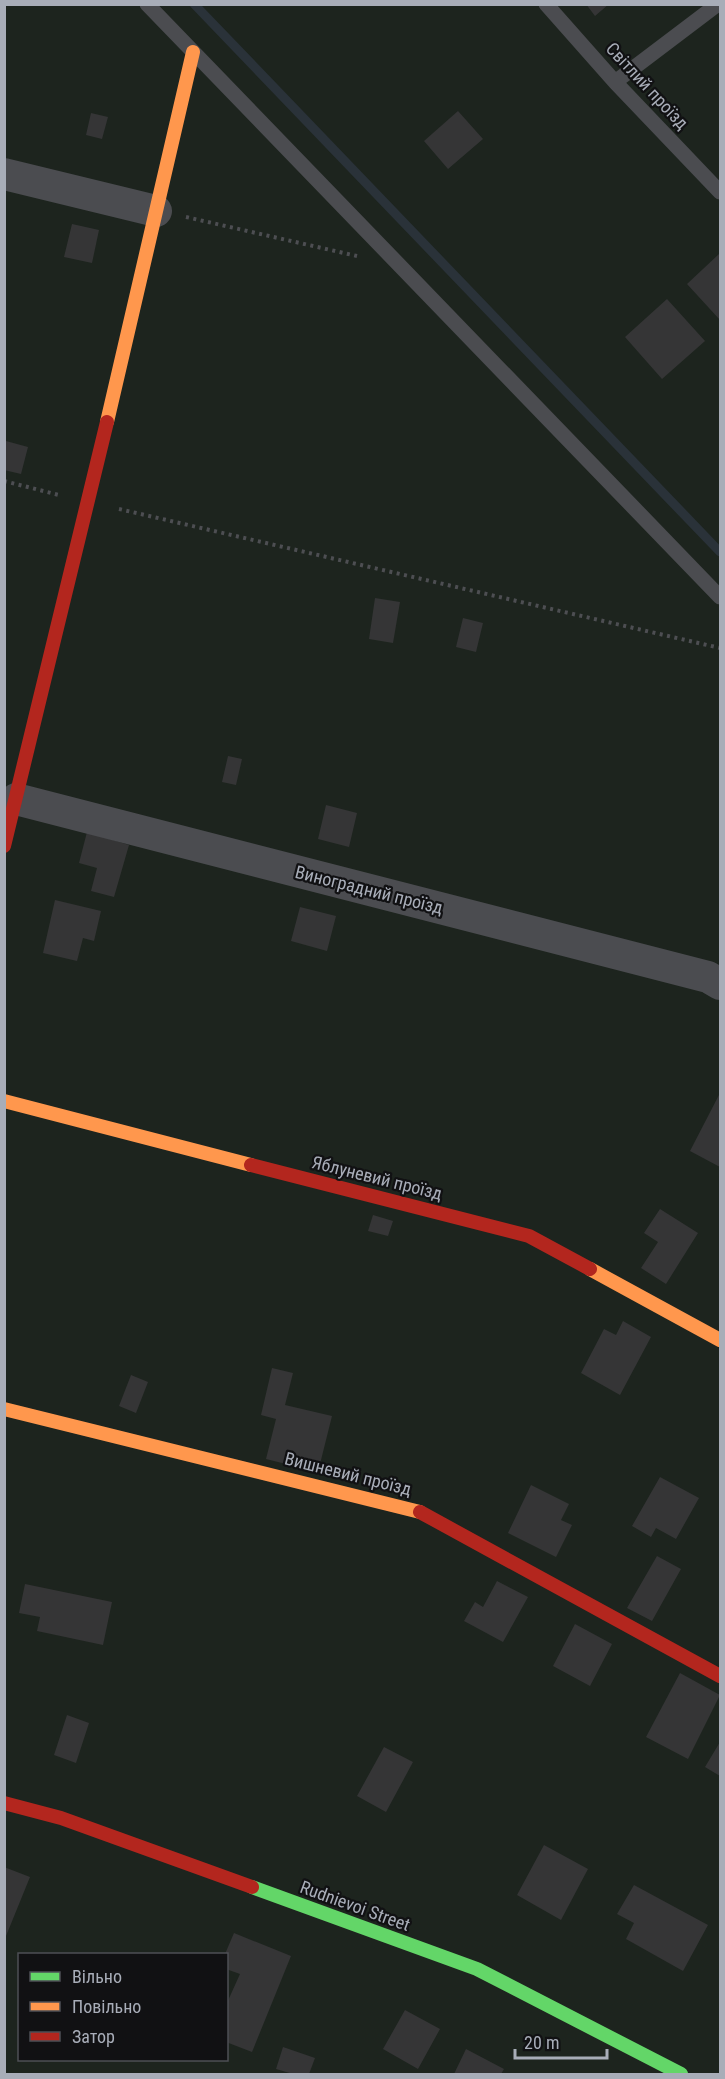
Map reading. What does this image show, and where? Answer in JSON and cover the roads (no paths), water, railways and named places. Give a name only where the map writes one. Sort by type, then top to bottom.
[{"type":"street","points":[[4,846],[88,502],[193,52]]},
{"type":"street","points":[[4,174],[156,211]]},
{"type":"street","name":"Виноградний проїзд","points":[[16,799],[708,977],[720,984]]},
{"type":"street","name":"Яблуневий проїзд","points":[[4,1101],[529,1236],[720,1340]]},
{"type":"street","name":"Вишневий проїзд","points":[[4,1409],[415,1509],[720,1676]]},
{"type":"street","name":"Rudnievoi Street","points":[[4,1803],[61,1818],[477,1969],[681,2074]]},
{"type":"lane","points":[[147,4],[720,597]]},
{"type":"lane","name":"Світлий проїзд","points":[[546,4],[615,82],[720,192]]},
{"type":"lane","points":[[615,82],[718,4]]},
{"type":"waterway","points":[[194,4],[720,552]]}]
